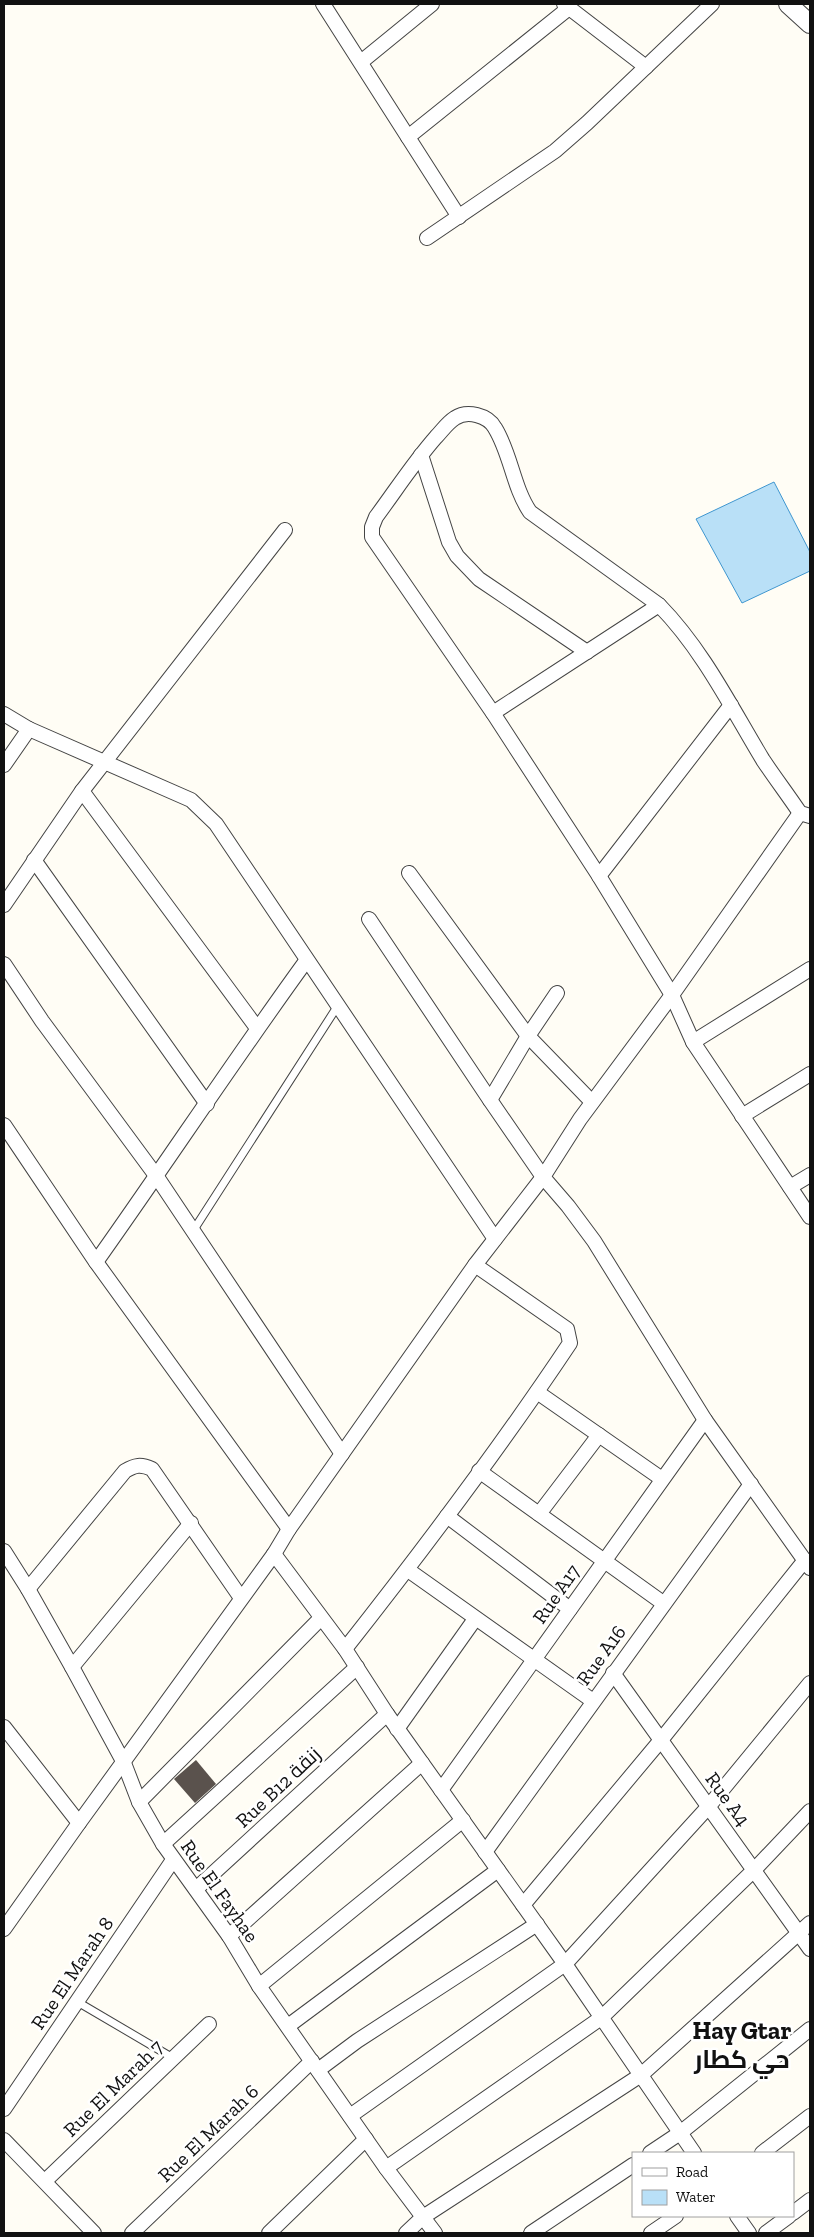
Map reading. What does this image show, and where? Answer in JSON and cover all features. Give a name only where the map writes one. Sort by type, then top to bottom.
[{"type":"street","points":[[323,4],[459,217]]},
{"type":"street","points":[[361,62],[432,4]]},
{"type":"street","points":[[427,238],[555,151],[588,124],[712,4]]},
{"type":"street","points":[[788,4],[810,24]]},
{"type":"street","points":[[408,136],[566,6],[646,67]]},
{"type":"street","points":[[4,1929],[78,1823],[124,1763],[274,1554],[289,1529],[495,1239],[543,1177],[592,1102],[672,995],[805,814],[764,761],[732,705],[689,640],[659,605],[530,512],[520,494],[499,435],[488,419],[466,414],[456,417],[448,423],[421,454],[376,517],[372,527],[372,536],[493,713],[599,876],[672,995],[693,1042],[810,1217]]},
{"type":"street","points":[[421,454],[449,542],[467,568],[479,580],[587,652]]},
{"type":"street","points":[[4,905],[82,791],[284,530]]},
{"type":"street","points":[[493,713],[659,605]]},
{"type":"street","points":[[599,876],[732,705]]},
{"type":"street","points":[[4,714],[29,729],[191,800],[205,812],[216,824],[306,961],[495,1239]]},
{"type":"street","points":[[4,765],[29,729]]},
{"type":"street","points":[[82,791],[257,1028]]},
{"type":"street","points":[[34,860],[207,1104]]},
{"type":"street","points":[[409,873],[528,1036],[592,1102]]},
{"type":"street","points":[[369,919],[543,1177],[594,1241],[705,1420],[807,1564],[523,1905]]},
{"type":"street","points":[[96,1262],[207,1104],[257,1028],[306,961]]},
{"type":"street","points":[[4,964],[42,1021],[156,1177],[342,1454]]},
{"type":"street","points":[[693,1042],[810,969]]},
{"type":"street","points":[[490,1100],[528,1036],[557,993]]},
{"type":"street","points":[[742,1116],[810,1074]]},
{"type":"street","points":[[4,1125],[96,1262],[289,1529]]},
{"type":"street","points":[[790,1187],[810,1175]]},
{"type":"street","points":[[346,1650],[408,1570],[537,1392],[570,1343],[567,1329],[476,1266]]},
{"type":"street","points":[[537,1392],[662,1479]]},
{"type":"street","name":"Rue A17","points":[[441,1790],[705,1420]]},
{"type":"street","points":[[539,1514],[600,1435]]},
{"type":"street","points":[[28,1589],[125,1471],[134,1466],[143,1465],[152,1470],[191,1523],[241,1598]]},
{"type":"street","points":[[479,1472],[663,1603]]},
{"type":"street","name":"Rue A16","points":[[485,1852],[750,1484]]},
{"type":"street","points":[[447,1516],[570,1609]]},
{"type":"street","points":[[72,1667],[191,1523]]},
{"type":"street","name":"Rue El Fayhae","points":[[4,1551],[72,1667],[124,1763],[139,1802],[173,1860],[229,1936],[259,1986],[386,2168],[435,2233]]},
{"type":"street","points":[[274,1554],[346,1650],[386,1714],[537,1924],[693,2152]]},
{"type":"street","points":[[408,1570],[593,1700]]},
{"type":"street","points":[[139,1802],[321,1618]]},
{"type":"street","points":[[398,1729],[476,1618]]},
{"type":"street","points":[[163,1844],[357,1667]]},
{"type":"street","name":"Rue A4","points":[[613,1673],[810,1949]]},
{"type":"street","points":[[350,2116],[565,1964],[709,1806],[810,1683]]},
{"type":"street","name":"Rue B12 زنقة","points":[[196,1889],[386,1714]]},
{"type":"street","points":[[4,1727],[78,1823]]},
{"type":"street","points":[[229,1936],[422,1763]]},
{"type":"street","points":[[386,2168],[601,2018],[754,1870],[810,1811]]},
{"type":"street","points":[[259,1986],[463,1820]]},
{"type":"street","name":"Rue El Marah 8","points":[[4,2109],[173,1860]]},
{"type":"street","points":[[288,2026],[498,1870]]},
{"type":"street","points":[[406,2233],[423,2217],[641,2075],[810,1923]]},
{"type":"street","name":"Rue El Marah 6","points":[[132,2233],[315,2066],[358,2041],[537,1924]]},
{"type":"street","name":"Rue El Marah 7","points":[[45,2181],[209,2024]]},
{"type":"street","points":[[652,2152],[680,2133],[810,2030]]},
{"type":"street","points":[[763,2152],[810,2116]]},
{"type":"street","points":[[270,2233],[366,2139]]},
{"type":"street","points":[[4,2140],[94,2233]]},
{"type":"street","points":[[531,2233],[632,2166]]},
{"type":"street","points":[[794,2212],[810,2200]]},
{"type":"street","points":[[651,2233],[675,2217]]},
{"type":"street","points":[[738,2217],[749,2233]]},
{"type":"street","points":[[766,2233],[788,2217]]},
{"type":"lane","points":[[192,1231],[338,1007]]},
{"type":"lane","points":[[76,2001],[174,2058]]},
{"type":"water","points":[[774,482],[810,552],[810,571],[742,603],[696,519]]},
{"type":"building","points":[[196,1760],[216,1784],[195,1803],[174,1779]]},
{"type":"district","name":"Hay Gtar حي كطار","points":[[742,2044]]}]
